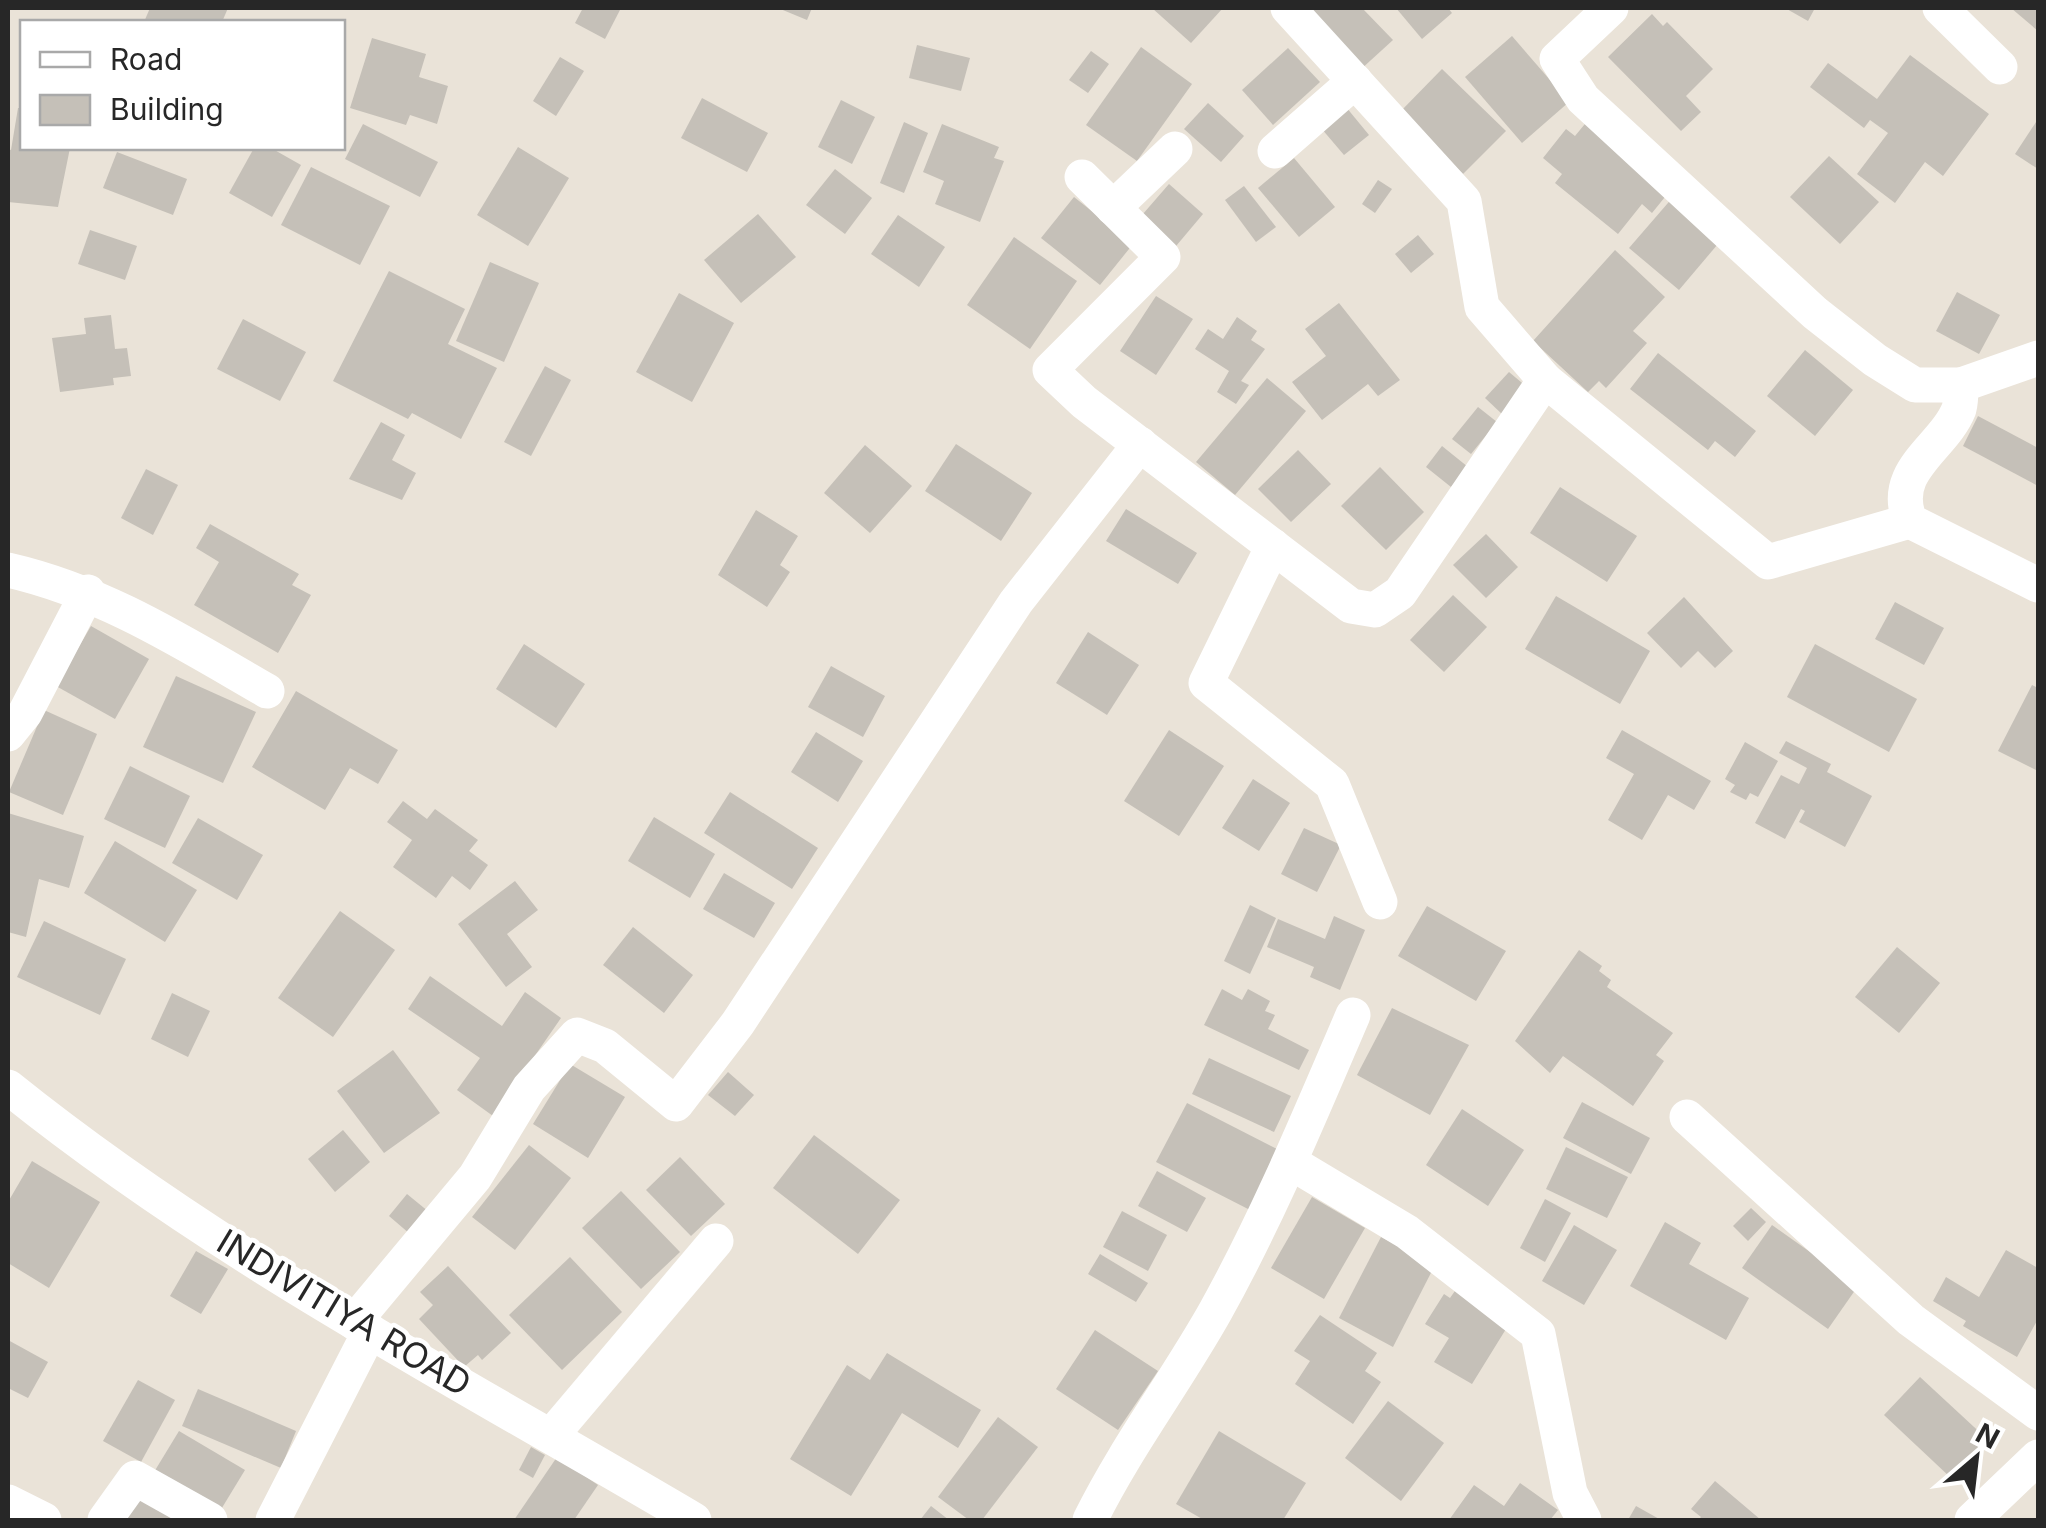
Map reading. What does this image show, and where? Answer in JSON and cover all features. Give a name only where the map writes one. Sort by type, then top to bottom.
[{"type":"street","points":[[1288,8],[1464,201],[1482,307],[1545,380],[1768,562],[1910,520]]},
{"type":"street","points":[[1610,8],[1557,59],[1584,99],[1815,313],[1914,385],[1962,384],[2038,358]]},
{"type":"street","points":[[1940,8],[2000,66]]},
{"type":"street","points":[[1275,151],[1355,81]]},
{"type":"street","points":[[1114,208],[1175,149]]},
{"type":"street","points":[[1082,177],[1163,257],[1050,370],[1351,606],[1375,610],[1400,593],[1545,380]]},
{"type":"street","points":[[1962,384],[1959,409],[1914,466],[1903,504],[1910,520],[2038,586]]},
{"type":"street","points":[[274,1520],[362,1326],[475,1177],[529,1088],[577,1035],[605,1046],[676,1104],[738,1023],[1016,602],[1140,444]]},
{"type":"street","points":[[1273,546],[1206,684],[1332,784],[1380,902]]},
{"type":"street","points":[[8,570],[88,592],[267,691]]},
{"type":"street","points":[[8,734],[25,713],[88,592]]},
{"type":"street","points":[[1090,1520],[1117,1467],[1214,1312],[1290,1162],[1353,1016]]},
{"type":"street","name":"INDIVITIYA ROAD","points":[[8,1087],[99,1161],[268,1272],[694,1520]]},
{"type":"street","points":[[1687,1116],[1911,1320],[2038,1414]]},
{"type":"street","points":[[1290,1162],[1407,1232],[1538,1334],[1570,1493],[1584,1520]]},
{"type":"street","points":[[551,1436],[716,1240]]},
{"type":"street","points":[[1972,1520],[2038,1457]]},
{"type":"street","points":[[105,1520],[135,1478],[210,1520]]},
{"type":"street","points":[[8,1502],[44,1520]]},
{"type":"building","points":[[150,8],[228,8],[223,20],[145,20]]},
{"type":"building","points":[[583,8],[621,8],[605,39],[575,23]]},
{"type":"building","points":[[778,8],[812,8],[807,20]]},
{"type":"building","points":[[1152,8],[1223,8],[1191,43]]},
{"type":"building","points":[[1300,8],[1362,8],[1393,40],[1359,71]]},
{"type":"building","points":[[1396,8],[1448,8],[1452,13],[1422,39]]},
{"type":"building","points":[[1785,8],[1815,8],[1808,21]]},
{"type":"building","points":[[2011,8],[2038,8],[2038,31]]},
{"type":"building","points":[[1652,14],[1663,26],[1667,22],[1713,69],[1686,96],[1701,112],[1681,131],[1608,57]]},
{"type":"building","points":[[1512,36],[1569,102],[1522,143],[1465,77]]},
{"type":"building","points":[[372,38],[426,54],[419,77],[448,86],[437,124],[410,115],[406,125],[350,108]]},
{"type":"building","points":[[917,45],[970,58],[961,91],[909,78]]},
{"type":"building","points":[[1141,47],[1192,84],[1137,161],[1086,125]]},
{"type":"building","points":[[1288,48],[1320,82],[1273,125],[1242,90]]},
{"type":"building","points":[[1091,51],[1109,64],[1088,93],[1069,80]]},
{"type":"building","points":[[1910,55],[1989,114],[1943,176],[1925,162],[1895,203],[1857,174],[1888,133],[1870,120],[1864,128],[1810,87],[1828,63],[1877,99]]},
{"type":"building","points":[[560,57],[584,71],[556,116],[533,101]]},
{"type":"building","points":[[1442,69],[1506,131],[1463,174],[1399,113]]},
{"type":"building","points":[[702,98],[768,133],[747,172],[681,138]]},
{"type":"building","points":[[841,100],[875,117],[852,164],[818,147]]},
{"type":"building","points":[[1208,103],[1244,136],[1221,162],[1184,129]]},
{"type":"building","points":[[1346,107],[1369,135],[1344,155],[1321,128]]},
{"type":"building","points":[[20,108],[20,150],[70,150],[58,207],[8,202],[8,149],[11,150]]},
{"type":"building","points":[[1589,119],[1669,192],[1652,213],[1642,204],[1618,234],[1555,183],[1562,174],[1543,158],[1566,129],[1575,136]]},
{"type":"building","points":[[2038,119],[2038,169],[2015,154]]},
{"type":"building","points":[[904,122],[928,133],[904,193],[880,183]]},
{"type":"building","points":[[363,124],[438,162],[420,197],[345,159]]},
{"type":"building","points":[[942,124],[999,147],[994,158],[1004,161],[980,222],[935,204],[944,181],[923,172]]},
{"type":"building","points":[[518,147],[569,178],[528,246],[477,215]]},
{"type":"building","points":[[253,150],[275,150],[301,165],[272,217],[229,193]]},
{"type":"building","points":[[117,152],[187,179],[173,215],[103,188]]},
{"type":"building","points":[[1829,156],[1879,202],[1840,244],[1790,197]]},
{"type":"building","points":[[1294,158],[1335,207],[1299,237],[1258,188]]},
{"type":"building","points":[[311,167],[390,206],[360,265],[281,225]]},
{"type":"building","points":[[835,169],[872,198],[845,234],[806,205]]},
{"type":"building","points":[[1378,180],[1392,189],[1375,213],[1362,204]]},
{"type":"building","points":[[1169,184],[1203,214],[1171,252],[1136,222]]},
{"type":"building","points":[[1244,186],[1276,227],[1256,242],[1225,200]]},
{"type":"building","points":[[1674,196],[1723,238],[1679,290],[1629,248]]},
{"type":"building","points":[[1074,197],[1133,244],[1100,285],[1041,238]]},
{"type":"building","points":[[758,214],[796,257],[741,303],[704,260]]},
{"type":"building","points":[[898,215],[945,247],[919,287],[871,254]]},
{"type":"building","points":[[90,230],[137,246],[125,280],[78,264]]},
{"type":"building","points":[[1418,235],[1434,254],[1411,273],[1395,254]]},
{"type":"building","points":[[1014,237],[1077,281],[1030,349],[967,305]]},
{"type":"building","points":[[1615,250],[1665,297],[1633,331],[1647,343],[1606,388],[1599,381],[1588,392],[1533,341]]},
{"type":"building","points":[[490,262],[539,283],[504,362],[456,341]]},
{"type":"building","points":[[389,271],[465,309],[448,344],[497,368],[461,439],[412,413],[408,419],[333,381]]},
{"type":"building","points":[[1957,292],[2000,315],[1979,354],[1936,331]]},
{"type":"building","points":[[679,293],[734,323],[692,402],[636,372]]},
{"type":"building","points":[[1156,296],[1193,319],[1156,375],[1120,351]]},
{"type":"building","points":[[1339,303],[1400,380],[1378,396],[1368,384],[1322,420],[1292,382],[1326,356],[1305,329]]},
{"type":"building","points":[[111,315],[115,349],[127,348],[131,376],[113,378],[114,385],[60,392],[52,338],[86,334],[84,318]]},
{"type":"building","points":[[1237,317],[1257,331],[1251,340],[1265,349],[1241,381],[1249,385],[1236,404],[1217,392],[1229,371],[1195,349],[1208,329],[1223,339]]},
{"type":"building","points":[[243,319],[306,352],[280,401],[217,369]]},
{"type":"building","points":[[1805,350],[1853,390],[1815,436],[1767,396]]},
{"type":"building","points":[[1658,353],[1756,431],[1735,457],[1715,441],[1708,450],[1630,389]]},
{"type":"building","points":[[545,366],[571,380],[531,456],[504,442]]},
{"type":"building","points":[[1509,372],[1528,388],[1503,415],[1485,398]]},
{"type":"building","points":[[1267,378],[1306,411],[1235,495],[1196,462]]},
{"type":"building","points":[[1478,407],[1497,422],[1471,454],[1452,439]]},
{"type":"building","points":[[1978,416],[2038,448],[2038,486],[1963,446]]},
{"type":"building","points":[[381,422],[405,435],[392,460],[416,473],[402,500],[349,479]]},
{"type":"building","points":[[956,444],[1032,493],[1001,541],[925,491]]},
{"type":"building","points":[[865,445],[912,486],[870,533],[824,493]]},
{"type":"building","points":[[1442,446],[1468,467],[1451,487],[1426,467]]},
{"type":"building","points":[[1298,450],[1331,484],[1291,522],[1258,489]]},
{"type":"building","points":[[1380,467],[1424,512],[1386,550],[1341,506]]},
{"type":"building","points":[[146,469],[178,485],[153,535],[121,518]]},
{"type":"building","points":[[1560,487],[1637,536],[1607,582],[1530,533]]},
{"type":"building","points":[[1126,509],[1197,553],[1178,584],[1106,541]]},
{"type":"building","points":[[756,510],[798,536],[780,565],[790,572],[767,607],[718,575]]},
{"type":"building","points":[[210,524],[299,574],[292,585],[311,595],[278,653],[194,605],[219,562],[196,548]]},
{"type":"building","points":[[1486,534],[1518,567],[1486,598],[1453,565]]},
{"type":"building","points":[[1453,595],[1487,627],[1444,672],[1410,640]]},
{"type":"building","points":[[1556,596],[1650,651],[1620,704],[1525,649]]},
{"type":"building","points":[[1684,597],[1733,651],[1715,668],[1698,651],[1681,668],[1647,633]]},
{"type":"building","points":[[1895,602],[1944,628],[1924,665],[1875,639]]},
{"type":"building","points":[[91,626],[149,659],[115,719],[56,686]]},
{"type":"building","points":[[1088,632],[1139,665],[1107,715],[1056,683]]},
{"type":"building","points":[[524,644],[585,684],[556,728],[496,689]]},
{"type":"building","points":[[1815,644],[1917,699],[1889,752],[1787,697]]},
{"type":"building","points":[[831,666],[885,696],[863,737],[808,707]]},
{"type":"building","points":[[176,676],[256,712],[223,783],[143,747]]},
{"type":"building","points":[[2032,685],[2038,688],[2038,771],[1998,751]]},
{"type":"building","points":[[296,691],[398,750],[378,784],[350,768],[325,810],[252,767]]},
{"type":"building","points":[[44,710],[97,734],[63,815],[9,792]]},
{"type":"building","points":[[1169,730],[1224,766],[1179,836],[1124,801]]},
{"type":"building","points":[[1622,730],[1711,781],[1694,810],[1668,795],[1642,840],[1608,820],[1634,774],[1606,758]]},
{"type":"building","points":[[816,732],[863,761],[838,802],[791,772]]},
{"type":"building","points":[[1786,741],[1831,764],[1827,772],[1872,796],[1845,847],[1799,822],[1805,811],[1801,809],[1785,839],[1755,823],[1781,775],[1799,784],[1807,768],[1779,753]]},
{"type":"building","points":[[1745,742],[1778,761],[1758,797],[1750,793],[1746,800],[1730,792],[1735,785],[1725,779]]},
{"type":"building","points":[[130,766],[190,796],[165,848],[104,819]]},
{"type":"building","points":[[1253,779],[1290,803],[1259,851],[1222,828]]},
{"type":"building","points":[[730,792],[818,848],[792,889],[704,833]]},
{"type":"building","points":[[403,801],[427,819],[435,809],[478,840],[469,851],[488,865],[470,890],[452,876],[436,898],[393,867],[412,840],[387,822]]},
{"type":"building","points":[[8,813],[84,836],[69,888],[39,879],[26,937],[8,932]]},
{"type":"building","points":[[654,817],[715,854],[690,898],[628,861]]},
{"type":"building","points":[[198,818],[263,855],[237,900],[172,863]]},
{"type":"building","points":[[1304,828],[1341,845],[1317,892],[1281,874]]},
{"type":"building","points":[[115,841],[197,890],[165,942],[84,893]]},
{"type":"building","points":[[724,873],[775,903],[754,938],[703,909]]},
{"type":"building","points":[[515,881],[538,910],[507,934],[532,967],[506,987],[458,924]]},
{"type":"building","points":[[1250,905],[1276,918],[1250,974],[1224,961]]},
{"type":"building","points":[[1427,906],[1506,951],[1476,1001],[1398,956]]},
{"type":"building","points":[[340,911],[395,950],[333,1037],[278,998]]},
{"type":"building","points":[[1334,916],[1365,930],[1340,990],[1310,977],[1314,967],[1267,947],[1278,919],[1325,939]]},
{"type":"building","points":[[44,921],[126,959],[100,1015],[17,977]]},
{"type":"building","points":[[633,927],[693,975],[664,1013],[603,965]]},
{"type":"building","points":[[1897,947],[1940,983],[1899,1033],[1855,997]]},
{"type":"building","points":[[1579,950],[1602,966],[1599,971],[1611,980],[1607,987],[1673,1033],[1656,1055],[1664,1061],[1633,1106],[1563,1056],[1550,1073],[1515,1041]]},
{"type":"building","points":[[430,976],[502,1026],[525,992],[561,1018],[493,1116],[457,1090],[480,1058],[408,1009]]},
{"type":"building","points":[[1222,989],[1242,1000],[1248,989],[1270,1001],[1265,1011],[1275,1015],[1268,1029],[1309,1050],[1299,1070],[1204,1025]]},
{"type":"building","points":[[172,993],[210,1011],[188,1057],[151,1039]]},
{"type":"building","points":[[1392,1008],[1469,1045],[1430,1115],[1357,1075]]},
{"type":"building","points":[[393,1050],[440,1113],[384,1153],[337,1091]]},
{"type":"building","points":[[1209,1058],[1291,1096],[1274,1132],[1192,1094]]},
{"type":"building","points":[[570,1064],[625,1097],[588,1158],[533,1124]]},
{"type":"building","points":[[728,1072],[754,1095],[735,1116],[708,1095]]},
{"type":"building","points":[[1582,1102],[1650,1138],[1631,1174],[1563,1138]]},
{"type":"building","points":[[1187,1103],[1281,1151],[1250,1210],[1156,1162]]},
{"type":"building","points":[[1462,1109],[1524,1150],[1488,1206],[1426,1165]]},
{"type":"building","points":[[343,1130],[370,1162],[335,1192],[308,1159]]},
{"type":"building","points":[[814,1135],[900,1200],[858,1254],[773,1188]]},
{"type":"building","points":[[529,1145],[571,1178],[515,1250],[472,1217]]},
{"type":"building","points":[[1566,1147],[1628,1177],[1607,1218],[1546,1189]]},
{"type":"building","points":[[680,1157],[725,1204],[691,1236],[646,1190]]},
{"type":"building","points":[[32,1161],[100,1202],[49,1288],[8,1263],[8,1202]]},
{"type":"building","points":[[1157,1171],[1206,1198],[1187,1232],[1138,1206]]},
{"type":"building","points":[[621,1191],[680,1252],[641,1289],[582,1228]]},
{"type":"building","points":[[407,1194],[429,1212],[410,1234],[389,1216]]},
{"type":"building","points":[[1312,1197],[1365,1228],[1324,1299],[1271,1268]]},
{"type":"building","points":[[1545,1199],[1571,1213],[1545,1262],[1520,1248]]},
{"type":"building","points":[[1751,1208],[1766,1222],[1748,1241],[1733,1226]]},
{"type":"building","points":[[1122,1211],[1167,1235],[1148,1271],[1103,1247]]},
{"type":"building","points":[[1665,1222],[1701,1243],[1689,1264],[1749,1298],[1726,1340],[1630,1286]]},
{"type":"building","points":[[1574,1225],[1617,1250],[1584,1305],[1542,1281]]},
{"type":"building","points":[[1772,1225],[1858,1286],[1828,1329],[1742,1268]]},
{"type":"building","points":[[1381,1237],[1435,1265],[1393,1347],[1339,1318]]},
{"type":"building","points":[[2006,1250],[2038,1268],[2038,1319],[2017,1357],[1963,1326],[1966,1321],[1933,1301],[1946,1277],[1979,1297]]},
{"type":"building","points":[[196,1251],[228,1269],[201,1314],[170,1296]]},
{"type":"building","points":[[1100,1254],[1148,1283],[1136,1302],[1088,1274]]},
{"type":"building","points":[[570,1257],[622,1312],[562,1370],[509,1315]]},
{"type":"building","points":[[448,1266],[511,1333],[482,1360],[478,1355],[464,1367],[419,1319],[433,1305],[420,1292]]},
{"type":"building","points":[[1457,1288],[1506,1329],[1472,1384],[1434,1362],[1449,1338],[1425,1324],[1444,1294],[1450,1298]]},
{"type":"building","points":[[1320,1315],[1377,1353],[1365,1371],[1381,1382],[1353,1424],[1295,1384],[1310,1361],[1294,1351]]},
{"type":"building","points":[[1095,1330],[1158,1371],[1118,1430],[1056,1389]]},
{"type":"building","points":[[8,1340],[48,1362],[28,1398],[8,1388]]},
{"type":"building","points":[[887,1353],[981,1410],[958,1448],[902,1413],[851,1496],[790,1459],[847,1365],[870,1380]]},
{"type":"building","points":[[1920,1377],[1987,1439],[1951,1478],[1884,1415]]},
{"type":"building","points":[[138,1380],[175,1400],[141,1462],[103,1441]]},
{"type":"building","points":[[198,1389],[296,1431],[281,1468],[182,1426]]},
{"type":"building","points":[[1388,1401],[1444,1443],[1401,1501],[1345,1458]]},
{"type":"building","points":[[998,1417],[1038,1447],[982,1520],[969,1520],[938,1497]]},
{"type":"building","points":[[179,1431],[245,1470],[217,1516],[151,1477]]},
{"type":"building","points":[[1219,1431],[1306,1483],[1283,1520],[1204,1520],[1176,1504]]},
{"type":"building","points":[[531,1447],[545,1455],[533,1478],[519,1470]]},
{"type":"building","points":[[557,1457],[598,1485],[574,1520],[514,1520]]},
{"type":"building","points":[[1715,1481],[1761,1520],[1698,1520],[1701,1517],[1691,1509]]},
{"type":"building","points":[[1520,1483],[1558,1510],[1550,1520],[1449,1520],[1474,1485],[1504,1506]]},
{"type":"building","points":[[139,1487],[197,1520],[120,1520]]},
{"type":"building","points":[[931,1506],[949,1520],[920,1520]]},
{"type":"building","points":[[1636,1506],[1661,1520],[1628,1520]]}]
